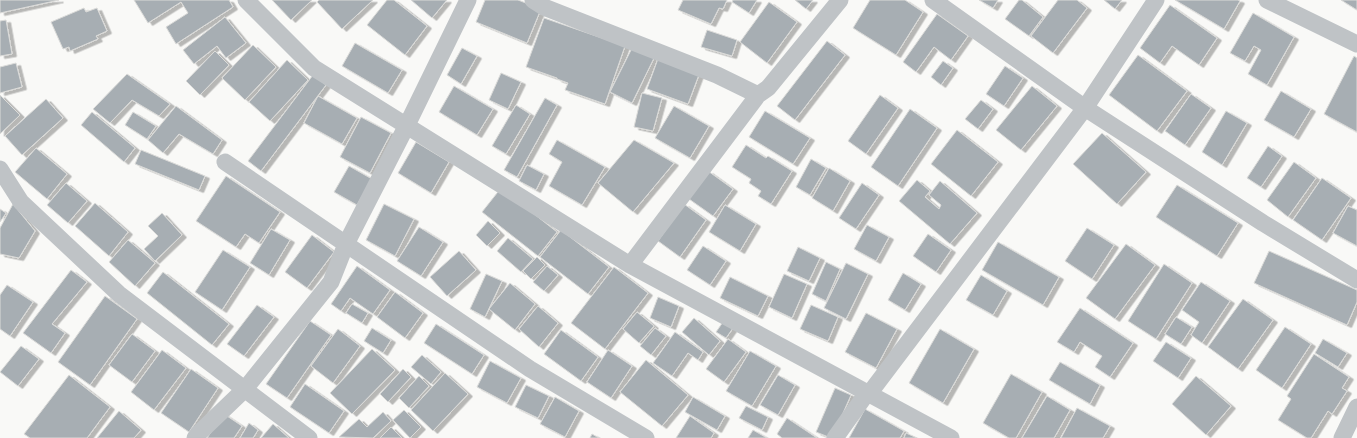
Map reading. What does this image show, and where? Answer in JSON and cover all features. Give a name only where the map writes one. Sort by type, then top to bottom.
[{"type":"street","points":[[246,0],[314,68],[630,266],[951,438]]},
{"type":"street","points":[[195,438],[245,389],[331,282],[346,244],[407,125],[468,0]]},
{"type":"street","points":[[533,0],[544,7],[716,75],[758,95]]},
{"type":"street","points":[[630,266],[758,95],[768,88],[840,0]]},
{"type":"street","points":[[933,0],[1085,108],[1263,223],[1357,280]]},
{"type":"street","points":[[835,438],[867,393],[872,390],[1085,108],[1156,0]]},
{"type":"street","points":[[1267,0],[1357,44]]},
{"type":"street","points":[[225,162],[530,369],[646,438]]},
{"type":"street","points":[[0,169],[21,202],[119,294],[310,438]]},
{"type":"street","points":[[1342,438],[1357,408]]},
{"type":"building","points":[[0,0],[59,0],[0,13]]},
{"type":"building","points":[[134,0],[229,0],[233,7],[176,44],[166,27],[188,13],[181,2],[148,23]]},
{"type":"building","points":[[272,0],[312,0],[291,20]]},
{"type":"building","points":[[319,0],[373,0],[342,29],[317,2]]},
{"type":"building","points":[[387,0],[394,0],[427,26],[405,55],[367,25]]},
{"type":"building","points":[[411,0],[447,0],[432,18]]},
{"type":"building","points":[[485,0],[518,0],[541,9],[527,43],[476,22]]},
{"type":"building","points":[[683,0],[727,0],[723,9],[719,8],[711,24],[678,10]]},
{"type":"building","points":[[733,0],[757,0],[749,13],[732,2]]},
{"type":"building","points":[[795,0],[813,0],[806,9]]},
{"type":"building","points":[[870,0],[905,0],[923,12],[896,55],[853,28]]},
{"type":"building","points":[[979,0],[998,0],[993,8]]},
{"type":"building","points":[[1019,0],[1022,0],[1043,17],[1029,36],[1005,19]]},
{"type":"building","points":[[1058,0],[1077,0],[1087,8],[1053,53],[1031,36]]},
{"type":"building","points":[[1104,0],[1122,0],[1115,9]]},
{"type":"building","points":[[1175,0],[1238,0],[1240,1],[1224,29]]},
{"type":"building","points":[[1341,0],[1357,0],[1357,10]]},
{"type":"building","points":[[769,2],[797,22],[767,63],[740,42]]},
{"type":"building","points":[[1170,5],[1217,38],[1199,65],[1172,46],[1160,63],[1140,48]]},
{"type":"building","points":[[84,8],[86,12],[97,8],[107,31],[96,36],[98,39],[70,51],[69,47],[63,49],[51,22]]},
{"type":"building","points":[[1253,13],[1294,37],[1267,85],[1248,74],[1261,50],[1254,46],[1245,61],[1230,53]]},
{"type":"building","points":[[937,14],[968,36],[951,60],[934,47],[916,72],[903,62]]},
{"type":"building","points":[[225,17],[246,43],[226,58],[217,46],[194,64],[183,50]]},
{"type":"building","points":[[544,18],[625,46],[605,104],[565,90],[568,83],[526,67]]},
{"type":"building","points":[[6,20],[12,54],[0,56],[0,21]]},
{"type":"building","points":[[707,30],[737,40],[732,56],[701,47]]},
{"type":"building","points":[[827,41],[845,55],[795,120],[777,106]]},
{"type":"building","points":[[355,43],[402,70],[388,93],[342,66]]},
{"type":"building","points":[[253,45],[276,67],[245,100],[222,78]]},
{"type":"building","points":[[633,46],[655,56],[632,103],[610,92]]},
{"type":"building","points":[[462,48],[477,56],[461,84],[447,75]]},
{"type":"building","points":[[215,51],[229,65],[200,95],[186,81]]},
{"type":"building","points":[[1138,55],[1187,91],[1157,131],[1109,95]]},
{"type":"building","points":[[659,56],[700,72],[688,104],[647,89]]},
{"type":"building","points":[[1354,56],[1357,58],[1357,132],[1324,114]]},
{"type":"building","points":[[287,60],[308,80],[270,121],[249,102]]},
{"type":"building","points":[[943,61],[953,68],[941,85],[931,77]]},
{"type":"building","points":[[16,63],[22,87],[0,93],[0,67]]},
{"type":"building","points":[[1005,66],[1023,78],[1004,106],[986,94]]},
{"type":"building","points":[[501,73],[521,82],[508,109],[489,100]]},
{"type":"building","points":[[127,74],[170,104],[159,116],[132,100],[110,123],[93,109]]},
{"type":"building","points":[[313,75],[326,85],[261,171],[248,161]]},
{"type":"building","points":[[454,86],[493,109],[477,135],[439,112]]},
{"type":"building","points":[[1032,86],[1057,106],[1021,150],[996,130]]},
{"type":"building","points":[[1281,91],[1311,109],[1294,137],[1264,120]]},
{"type":"building","points":[[642,93],[662,98],[653,131],[634,127]]},
{"type":"building","points":[[1191,94],[1211,108],[1185,145],[1165,131]]},
{"type":"building","points":[[0,95],[20,115],[0,134]]},
{"type":"building","points":[[880,95],[898,108],[866,154],[848,141]]},
{"type":"building","points":[[318,96],[357,118],[342,144],[304,123]]},
{"type":"building","points":[[545,98],[557,105],[517,177],[504,170]]},
{"type":"building","points":[[46,99],[63,118],[22,155],[5,136]]},
{"type":"building","points":[[981,100],[993,109],[978,129],[965,119]]},
{"type":"building","points":[[516,105],[530,114],[506,154],[492,146]]},
{"type":"building","points":[[176,106],[222,140],[213,154],[179,134],[163,153],[148,140]]},
{"type":"building","points":[[674,106],[709,126],[690,158],[655,138]]},
{"type":"building","points":[[910,109],[937,128],[898,186],[871,167]]},
{"type":"building","points":[[765,111],[810,138],[793,164],[749,137]]},
{"type":"building","points":[[1226,111],[1247,123],[1222,165],[1202,152]]},
{"type":"building","points":[[92,112],[135,148],[124,162],[81,125]]},
{"type":"building","points":[[133,112],[156,126],[147,139],[125,125]]},
{"type":"building","points":[[361,117],[391,133],[370,173],[340,157]]},
{"type":"building","points":[[957,130],[998,162],[971,196],[931,164]]},
{"type":"building","points":[[1102,133],[1146,172],[1117,204],[1073,164]]},
{"type":"building","points":[[557,140],[605,167],[582,205],[549,186],[562,162],[549,154]]},
{"type":"building","points":[[634,140],[674,163],[633,212],[598,183]]},
{"type":"building","points":[[416,142],[449,162],[431,193],[398,173]]},
{"type":"building","points":[[746,145],[766,158],[768,156],[792,171],[771,204],[758,196],[761,191],[749,183],[751,179],[732,167]]},
{"type":"building","points":[[1268,146],[1282,156],[1261,187],[1247,178]]},
{"type":"building","points":[[36,148],[67,174],[47,199],[15,172]]},
{"type":"building","points":[[141,150],[205,176],[199,190],[135,164]]},
{"type":"building","points":[[811,159],[826,168],[810,195],[796,187]]},
{"type":"building","points":[[1294,162],[1316,178],[1288,217],[1267,200]]},
{"type":"building","points":[[527,165],[544,174],[536,190],[519,181]]},
{"type":"building","points":[[349,166],[372,179],[357,205],[334,192]]},
{"type":"building","points":[[829,168],[850,181],[833,211],[812,198]]},
{"type":"building","points":[[708,171],[733,189],[713,216],[689,199]]},
{"type":"building","points":[[226,176],[280,212],[259,243],[245,234],[236,247],[196,221]]},
{"type":"building","points":[[1322,178],[1351,198],[1322,240],[1293,220]]},
{"type":"building","points":[[917,180],[930,191],[925,197],[939,209],[941,205],[929,195],[940,181],[977,213],[950,244],[899,201]]},
{"type":"building","points":[[66,183],[87,201],[68,223],[47,205]]},
{"type":"building","points":[[862,183],[879,195],[856,229],[839,218]]},
{"type":"building","points":[[1177,185],[1238,223],[1217,256],[1156,217]]},
{"type":"building","points":[[501,188],[557,232],[538,256],[482,212]]},
{"type":"building","points":[[95,203],[128,232],[109,256],[75,226]]},
{"type":"building","points":[[13,204],[35,231],[19,258],[0,254],[0,228]]},
{"type":"building","points":[[384,204],[414,219],[395,256],[366,240]]},
{"type":"building","points":[[684,204],[706,220],[680,257],[658,241]]},
{"type":"building","points":[[725,205],[756,224],[740,251],[709,232]]},
{"type":"building","points":[[1348,206],[1357,210],[1357,246],[1333,233]]},
{"type":"building","points":[[0,209],[6,213],[0,222]]},
{"type":"building","points":[[162,213],[182,235],[155,261],[144,249],[158,236],[148,226]]},
{"type":"building","points":[[488,221],[500,233],[487,246],[476,235]]},
{"type":"building","points":[[867,225],[889,237],[876,261],[854,249]]},
{"type":"building","points":[[419,227],[443,242],[421,276],[397,261]]},
{"type":"building","points":[[1087,228],[1114,245],[1092,279],[1065,261]]},
{"type":"building","points":[[271,229],[290,240],[269,275],[250,263]]},
{"type":"building","points":[[561,230],[609,267],[588,294],[540,257]]},
{"type":"building","points":[[928,234],[951,250],[936,272],[913,256]]},
{"type":"building","points":[[312,235],[334,252],[307,288],[285,272]]},
{"type":"building","points":[[508,238],[533,259],[521,272],[497,251]]},
{"type":"building","points":[[128,240],[155,263],[135,286],[109,262]]},
{"type":"building","points":[[998,242],[1059,277],[1043,305],[982,270]]},
{"type":"building","points":[[1126,244],[1155,265],[1115,319],[1086,298]]},
{"type":"building","points":[[703,246],[726,261],[710,285],[687,270]]},
{"type":"building","points":[[798,247],[820,258],[809,281],[787,271]]},
{"type":"building","points":[[223,250],[250,267],[222,310],[195,292]]},
{"type":"building","points":[[459,251],[476,270],[447,296],[430,277]]},
{"type":"building","points":[[1269,251],[1357,290],[1357,302],[1347,325],[1254,283]]},
{"type":"building","points":[[537,257],[545,265],[531,279],[523,271]]},
{"type":"building","points":[[826,262],[840,269],[826,301],[812,294]]},
{"type":"building","points":[[846,263],[868,274],[846,319],[824,308]]},
{"type":"building","points":[[1164,264],[1192,283],[1156,339],[1128,321]]},
{"type":"building","points":[[357,266],[390,290],[373,314],[350,298],[341,311],[331,304]]},
{"type":"building","points":[[547,266],[558,275],[544,291],[533,282]]},
{"type":"building","points":[[614,267],[648,293],[605,349],[571,323]]},
{"type":"building","points":[[71,270],[87,282],[52,324],[65,333],[51,353],[23,333]]},
{"type":"building","points":[[163,272],[229,324],[212,345],[147,293]]},
{"type":"building","points":[[903,273],[921,284],[905,310],[888,300]]},
{"type":"building","points":[[486,274],[502,281],[485,317],[470,309]]},
{"type":"building","points":[[784,274],[807,284],[792,318],[769,307]]},
{"type":"building","points":[[981,275],[1007,291],[993,315],[966,300]]},
{"type":"building","points":[[730,277],[768,296],[758,316],[720,298]]},
{"type":"building","points":[[1201,282],[1230,301],[1202,343],[1191,335],[1199,322],[1182,310]]},
{"type":"building","points":[[510,283],[535,304],[515,330],[489,309]]},
{"type":"building","points":[[7,285],[33,302],[10,336],[0,329],[0,295]]},
{"type":"building","points":[[395,292],[423,313],[405,338],[377,317]]},
{"type":"building","points":[[105,296],[137,319],[90,385],[58,362]]},
{"type":"building","points":[[658,297],[679,306],[671,327],[650,318]]},
{"type":"building","points":[[1243,299],[1273,320],[1238,369],[1208,347]]},
{"type":"building","points":[[352,304],[368,313],[362,323],[346,313]]},
{"type":"building","points":[[257,305],[274,317],[244,356],[227,344]]},
{"type":"building","points":[[811,305],[838,317],[828,341],[800,329]]},
{"type":"building","points":[[538,306],[558,323],[539,347],[519,329]]},
{"type":"building","points":[[1080,308],[1133,343],[1110,377],[1095,367],[1102,356],[1080,342],[1074,352],[1057,342]]},
{"type":"building","points":[[637,312],[654,326],[639,343],[623,329]]},
{"type":"building","points":[[866,313],[897,329],[876,368],[845,352]]},
{"type":"building","points":[[1176,317],[1192,327],[1181,344],[1165,334]]},
{"type":"building","points":[[694,318],[720,341],[709,355],[682,332]]},
{"type":"building","points":[[310,321],[331,335],[287,398],[266,384]]},
{"type":"building","points":[[723,322],[733,328],[726,338],[716,332]]},
{"type":"building","points":[[436,324],[484,355],[472,374],[424,343]]},
{"type":"building","points":[[1285,327],[1311,344],[1282,388],[1256,370]]},
{"type":"building","points":[[372,328],[391,340],[383,353],[364,341]]},
{"type":"building","points":[[655,328],[666,336],[651,355],[640,346]]},
{"type":"building","points":[[338,329],[360,346],[333,383],[311,366]]},
{"type":"building","points":[[940,329],[974,349],[943,403],[909,383]]},
{"type":"building","points":[[561,330],[598,357],[581,381],[544,354]]},
{"type":"building","points":[[675,332],[703,352],[698,360],[688,353],[672,376],[653,363]]},
{"type":"building","points":[[132,334],[155,351],[132,382],[109,365]]},
{"type":"building","points":[[728,339],[746,352],[724,382],[706,369]]},
{"type":"building","points":[[1323,339],[1347,353],[1338,367],[1315,353]]},
{"type":"building","points":[[1166,342],[1191,358],[1178,378],[1153,361]]},
{"type":"building","points":[[21,346],[39,359],[18,386],[0,372]]},
{"type":"building","points":[[372,349],[395,370],[352,414],[330,393]]},
{"type":"building","points":[[162,350],[186,368],[154,410],[131,392]]},
{"type":"building","points":[[608,350],[632,366],[611,398],[587,382]]},
{"type":"building","points":[[750,351],[776,366],[752,406],[726,391]]},
{"type":"building","points":[[1314,354],[1349,377],[1342,388],[1347,391],[1332,414],[1328,411],[1311,438],[1307,438],[1278,420],[1291,399],[1287,396]]},
{"type":"building","points":[[422,355],[441,372],[431,384],[411,367]]},
{"type":"building","points":[[646,360],[688,395],[662,426],[620,392]]},
{"type":"building","points":[[490,361],[521,378],[507,403],[477,387]]},
{"type":"building","points":[[1060,362],[1100,385],[1090,404],[1049,380]]},
{"type":"building","points":[[191,369],[218,388],[189,432],[161,413]]},
{"type":"building","points":[[403,369],[411,377],[388,402],[380,394]]},
{"type":"building","points":[[445,373],[468,394],[433,431],[411,410]]},
{"type":"building","points":[[1011,374],[1042,392],[1016,438],[1009,438],[983,423]]},
{"type":"building","points":[[69,375],[110,407],[87,438],[30,438],[24,434]]},
{"type":"building","points":[[778,375],[795,385],[778,415],[760,405]]},
{"type":"building","points":[[419,376],[429,386],[409,408],[399,398]]},
{"type":"building","points":[[1196,376],[1231,406],[1206,435],[1172,404]]},
{"type":"building","points":[[305,384],[344,411],[329,433],[290,407]]},
{"type":"building","points":[[526,385],[549,396],[538,418],[515,407]]},
{"type":"building","points":[[835,388],[851,395],[831,438],[816,432]]},
{"type":"building","points":[[1047,396],[1070,410],[1054,438],[1022,438]]},
{"type":"building","points":[[555,397],[579,411],[565,437],[540,424]]},
{"type":"building","points":[[693,397],[725,416],[717,430],[685,412]]},
{"type":"building","points":[[746,406],[768,417],[762,430],[739,418]]},
{"type":"building","points":[[1077,408],[1110,426],[1103,438],[1061,438]]},
{"type":"building","points":[[865,409],[904,431],[900,438],[849,438]]},
{"type":"building","points":[[404,410],[421,427],[410,438],[393,420]]},
{"type":"building","points":[[119,411],[141,430],[134,438],[97,438]]},
{"type":"building","points":[[383,412],[391,421],[373,438],[339,437],[359,419],[367,427]]},
{"type":"building","points":[[224,414],[242,426],[234,438],[207,438]]},
{"type":"building","points":[[690,416],[714,433],[711,438],[676,438]]},
{"type":"building","points":[[787,418],[817,438],[782,438],[777,434]]},
{"type":"building","points":[[249,423],[258,430],[253,438],[240,438]]},
{"type":"building","points":[[273,424],[289,438],[261,438]]},
{"type":"building","points":[[391,427],[402,438],[380,438]]},
{"type":"building","points":[[753,430],[767,438],[748,438]]},
{"type":"building","points":[[906,433],[917,438],[904,438]]},
{"type":"building","points":[[592,434],[599,438],[590,438]]}]
